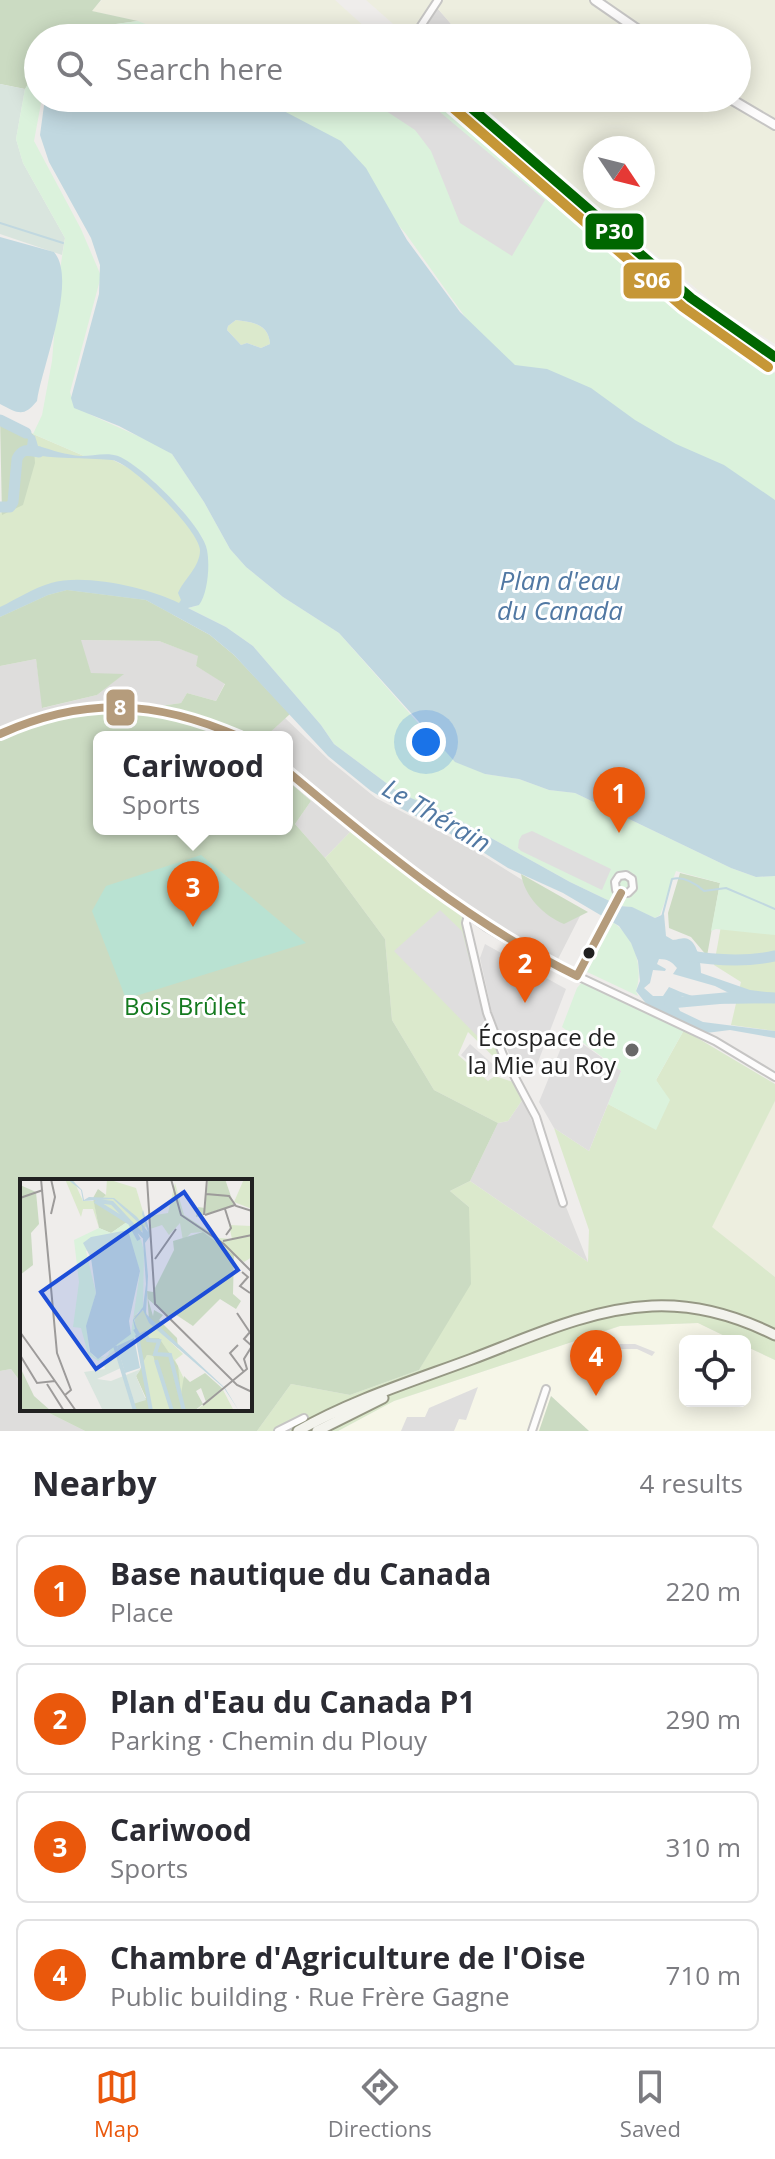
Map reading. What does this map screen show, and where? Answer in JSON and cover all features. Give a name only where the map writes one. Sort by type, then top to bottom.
[{"type":"main road","points":[[298,1431],[332,1412],[370,1397],[558,1327],[624,1308],[666,1306],[703,1310],[735,1318],[775,1335]]},
{"type":"main road","points":[[317,1431],[376,1401],[543,1338],[610,1317],[646,1312],[686,1313],[736,1325],[775,1341]]},
{"type":"main road","points":[[305,1431],[370,1397]]},
{"type":"street","points":[[422,24],[438,0]]},
{"type":"street","points":[[595,0],[630,24]]},
{"type":"street","points":[[751,111],[775,125]]},
{"type":"street","points":[[0,734],[46,714],[114,706],[178,713],[227,731]]},
{"type":"street","points":[[293,776],[478,922],[535,956],[706,1036],[775,1077]]},
{"type":"street","points":[[577,976],[621,893]]},
{"type":"street","points":[[468,915],[466,923],[487,1013],[503,1055],[536,1117],[563,1203]]},
{"type":"street","points":[[470,937],[478,922]]},
{"type":"street","points":[[532,1431],[546,1389]]},
{"type":"street","points":[[278,1431],[304,1418]]},
{"type":"shaded area","points":[[102,0],[335,0],[362,24],[145,24],[91,11]]},
{"type":"shaded area","points":[[366,0],[775,0],[775,344],[722,310],[600,208],[655,208],[655,136],[583,136],[583,193],[490,112],[751,112],[751,24],[451,24],[432,2],[417,24],[393,24]]},
{"type":"shaded area","points":[[432,2],[451,24],[418,24]]},
{"type":"shaded area","points":[[0,84],[24,89],[16,139],[23,163],[65,238],[62,255],[0,234]]},
{"type":"shaded area","points":[[388,112],[440,112],[545,200],[512,256],[460,223],[431,151],[415,130]]},
{"type":"shaded area","points":[[80,640],[159,641],[199,656],[196,666],[225,683],[216,701],[187,693],[181,703],[111,713],[48,716],[0,741],[0,666],[36,659],[43,708],[97,695],[123,674],[91,674]]},
{"type":"shaded area","points":[[285,718],[329,760],[376,798],[471,848],[580,916],[557,961],[534,961],[463,918],[355,827],[325,858],[295,824],[311,801],[293,785],[293,731],[271,731]]},
{"type":"shaded area","points":[[532,831],[611,869],[602,890],[521,851],[518,848],[519,840],[522,835]]},
{"type":"shaded area","points":[[440,910],[462,931],[488,1032],[480,1039],[394,951]]},
{"type":"shaded area","points":[[485,944],[566,989],[533,1075],[518,1070],[514,1065],[493,1017],[480,958]]},
{"type":"shaded area","points":[[567,1033],[621,1071],[589,1151],[554,1128],[539,1102]]},
{"type":"shaded area","points":[[470,1044],[496,1067],[487,1077],[461,1055]]},
{"type":"shaded area","points":[[523,1099],[588,1262],[470,1181],[498,1123],[508,1121]]},
{"type":"shaded area","points":[[775,1101],[775,1277],[711,1227]]},
{"type":"shaded area","points":[[698,1323],[723,1335],[679,1335],[679,1407],[751,1407],[751,1349],[775,1360],[775,1431],[589,1431],[551,1396],[539,1431],[338,1431],[394,1401],[620,1326]]},
{"type":"shaded area","points":[[617,1344],[635,1344],[655,1352],[652,1356],[637,1349],[619,1349],[601,1356],[587,1370],[583,1366],[600,1351]]},
{"type":"shaded area","points":[[11,1369],[20,1381],[20,1411],[45,1411],[85,1431],[0,1431],[0,1371]]},
{"type":"shaded area","points":[[478,1387],[466,1420],[459,1419],[454,1431],[401,1431],[407,1417],[425,1417],[429,1408]]},
{"type":"green space","points":[[0,0],[101,0],[92,11],[138,21],[116,24],[24,24],[24,89],[0,84]]},
{"type":"green space","points":[[138,21],[145,24],[116,24]]},
{"type":"green space","points":[[24,95],[24,112],[39,112],[34,141],[81,229],[101,276],[70,392],[73,403],[91,415],[172,454],[230,549],[246,567],[283,597],[339,633],[433,740],[485,774],[519,779],[549,790],[575,793],[731,868],[756,877],[775,876],[775,935],[711,931],[720,883],[676,871],[660,915],[655,918],[620,906],[570,882],[439,809],[401,794],[334,744],[253,646],[226,627],[188,608],[196,606],[203,539],[181,509],[130,463],[114,455],[84,456],[33,434],[42,415],[52,361],[65,238],[23,163],[16,139]]},
{"type":"green space","points":[[271,112],[455,112],[670,302],[775,373],[775,500],[677,447],[583,388],[513,365],[485,345],[406,234],[333,148]]},
{"type":"green space","points":[[236,320],[263,328],[270,344],[261,348],[247,343],[241,345],[227,330]]},
{"type":"green space","points":[[0,417],[33,434],[35,463],[23,505],[2,515]]},
{"type":"green space","points":[[33,434],[84,456],[105,456],[147,477],[203,539],[204,597],[172,615],[146,600],[0,617],[0,514]]},
{"type":"green space","name":"Bois Brûlet","points":[[67,590],[146,600],[210,635],[234,655],[290,714],[272,731],[93,731],[93,835],[293,835],[293,785],[311,801],[295,824],[325,858],[385,939],[392,1020],[434,1090],[498,1123],[470,1181],[450,1191],[469,1207],[471,1284],[419,1370],[350,1395],[291,1384],[257,1431],[85,1431],[45,1411],[252,1411],[252,1179],[20,1179],[20,1381],[11,1369],[0,1371],[0,741],[48,716],[111,713],[181,703],[187,693],[216,701],[225,684],[196,666],[198,656],[159,641],[81,640],[91,673],[124,674],[97,695],[42,708],[36,659],[0,666],[0,617],[48,595]]},
{"type":"green space","points":[[355,827],[463,918],[500,1063],[468,1032],[458,1055],[488,1081],[495,1076],[516,1083],[523,1099],[508,1121],[498,1123],[434,1090],[392,1020],[385,939],[325,858]]},
{"type":"green space","points":[[201,855],[306,943],[126,999],[92,911],[106,886]]},
{"type":"green space","points":[[680,873],[720,883],[707,956],[691,937],[669,928],[668,913]]},
{"type":"green space","points":[[521,874],[588,912],[564,924],[556,920],[531,898]]},
{"type":"green space","points":[[728,887],[775,907],[775,1031],[731,1025],[741,982],[714,965]]},
{"type":"green space","points":[[611,921],[626,934],[635,952],[639,972],[638,996],[585,971]]},
{"type":"green space","name":"Écospace de la Mie au Roy","points":[[583,981],[684,1030],[656,1080],[670,1100],[656,1130],[608,1104],[621,1071],[562,1027],[577,988]]},
{"type":"green space","points":[[684,1030],[775,1084],[775,1101],[712,1227],[775,1277],[775,1360],[751,1349],[751,1335],[723,1335],[698,1323],[620,1326],[394,1401],[338,1431],[257,1431],[291,1384],[350,1395],[419,1370],[433,1345],[469,1207],[450,1191],[470,1181],[588,1262],[589,1230],[554,1128],[589,1151],[608,1104],[656,1129],[667,1098],[656,1080]]},
{"type":"green space","points":[[551,1396],[589,1431],[539,1431]]},
{"type":"water","name":"Plan d'eau du Canada","points":[[43,112],[286,112],[341,141],[366,168],[407,240],[460,312],[515,365],[547,369],[591,388],[635,420],[676,444],[724,465],[775,500],[775,876],[756,877],[731,868],[575,793],[549,790],[519,779],[485,774],[455,762],[339,633],[283,597],[246,567],[230,549],[172,454],[119,426],[74,408],[71,398],[99,294],[100,265],[91,238],[49,162],[40,135]],"holes":[[[236,320],[254,323],[267,332],[270,344],[261,348],[247,343],[241,345],[227,330]]]},
{"type":"water","points":[[0,237],[54,252],[60,265],[62,282],[56,324],[37,401],[24,412],[0,404]]},
{"type":"water","points":[[15,424],[35,436],[38,446],[75,455],[114,455],[141,471],[170,497],[195,526],[207,550],[208,571],[204,593],[199,605],[188,608],[226,627],[253,646],[334,744],[401,794],[439,809],[570,882],[620,906],[632,907],[655,918],[664,914],[666,936],[673,940],[685,938],[691,941],[698,954],[701,973],[750,990],[775,993],[775,1003],[717,1003],[682,996],[677,1005],[680,1011],[703,1022],[775,1031],[775,1038],[730,1030],[706,1033],[648,1006],[636,991],[640,981],[638,961],[631,943],[619,926],[371,791],[328,756],[234,655],[210,635],[146,600],[67,590],[48,595],[0,617],[0,607],[38,588],[65,580],[116,584],[151,592],[179,603],[178,593],[195,567],[200,550],[189,528],[177,514],[121,464],[112,460],[26,453],[28,439],[12,428]],"holes":[[[659,959],[670,961],[677,968],[673,974],[715,986],[735,996],[710,999],[669,987],[663,996],[653,996],[644,988],[650,983],[653,970],[665,971],[657,964]]]},
{"type":"waterway","points":[[0,223],[63,243]]},
{"type":"waterway","points":[[0,420],[26,433]]},
{"type":"waterway","points":[[0,507],[10,507],[13,502],[19,455],[26,451],[39,452]]},
{"type":"waterway","points":[[662,917],[672,879],[676,878],[690,881],[704,891],[726,888],[775,909]]},
{"type":"waterway","name":"Le Thérain","points":[[684,955],[730,960],[775,956]]},
{"type":"waterway","name":"Le Thérain","points":[[670,1003],[736,997],[775,998]]},
{"type":"transit line","name":"S06","points":[[458,112],[683,307],[768,367]]},
{"type":"transit line","name":"P30","points":[[476,112],[691,298],[775,357]]},
{"type":"transit line","name":"8","points":[[0,734],[62,713],[120,707],[179,716],[224,731]]},
{"type":"transit line","name":"8","points":[[293,776],[391,856],[462,908],[577,976]]},
{"type":"transit line","name":"8","points":[[577,976],[621,893]]},
{"type":"place","name":"Base nautique du Canada","points":[[619,833]]},
{"type":"place","name":"Cariwood","points":[[193,927]]},
{"type":"place","name":"Plan d'Eau du Canada P1","points":[[525,1003]]},
{"type":"place","name":"Écospace de la Mie au Roy","points":[[632,1050]]},
{"type":"place","name":"Chambre d'Agriculture de l'Oise","points":[[596,1396]]}]
